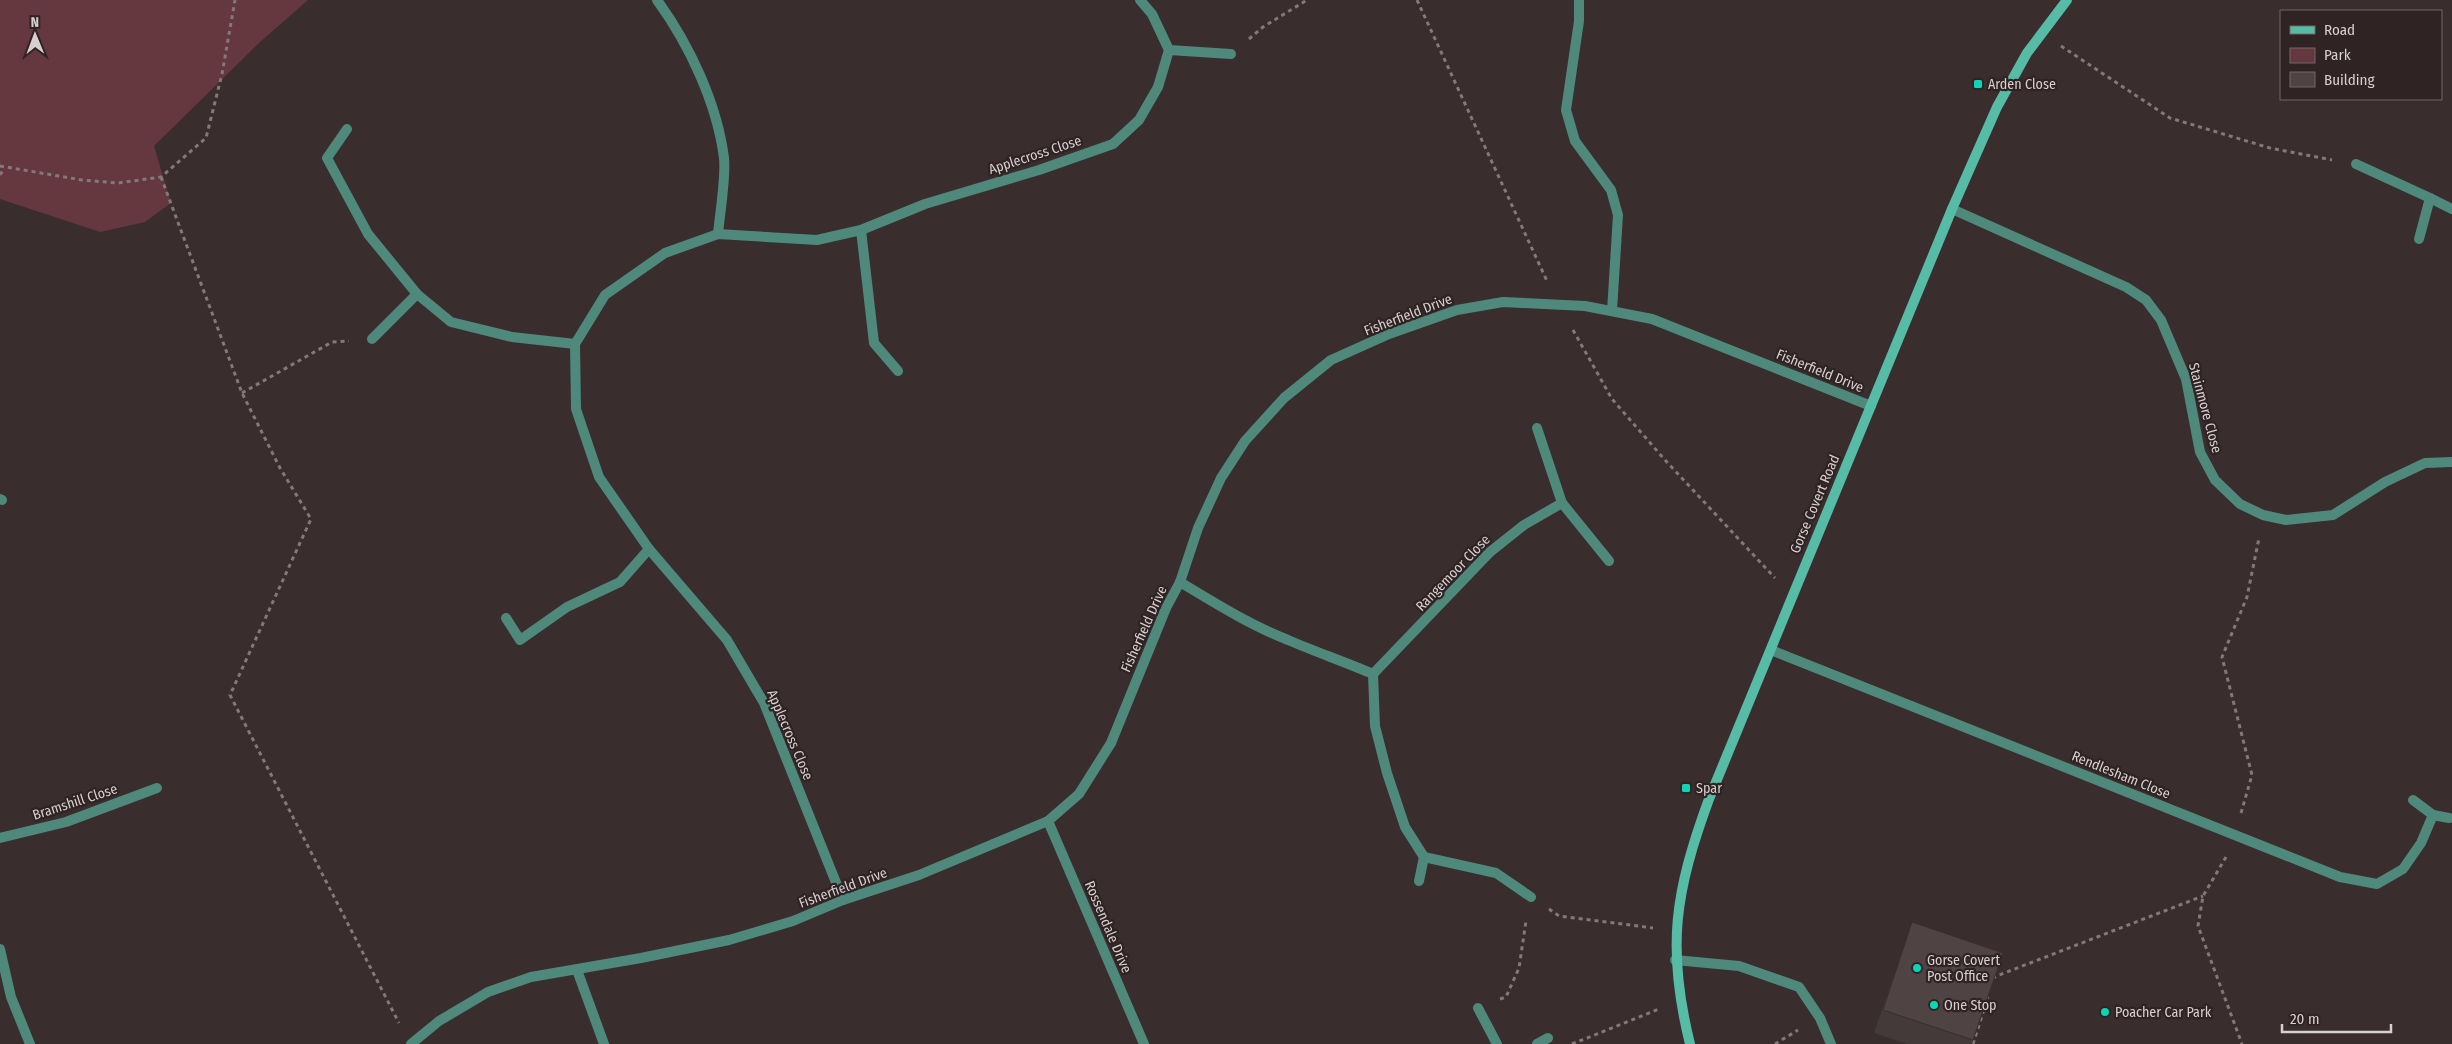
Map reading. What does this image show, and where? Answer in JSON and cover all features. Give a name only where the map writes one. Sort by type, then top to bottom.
[{"type":"street","points":[[657,0],[671,18],[711,99],[724,159],[718,234]]},
{"type":"street","points":[[1140,0],[1152,14],[1169,50],[1231,54]]},
{"type":"street","points":[[1579,0],[1579,21],[1566,110],[1575,140],[1610,190],[1618,215],[1612,311]]},
{"type":"street","name":"Gorse Covert Road","points":[[1690,1044],[1679,1001],[1675,960],[1680,893],[1691,848],[1709,799],[1792,596],[1952,209],[1997,107],[2027,53],[2066,0]]},
{"type":"street","name":"Applecross Close","points":[[843,900],[764,702],[727,640],[648,549],[599,477],[576,409],[575,344],[605,295],[665,253],[718,234],[817,240],[861,230],[925,204],[1038,170],[1113,144],[1139,120],[1158,87],[1169,50]]},
{"type":"street","points":[[346,129],[328,158],[368,234],[417,294],[452,322],[512,337],[575,344]]},
{"type":"street","points":[[2356,164],[2452,209]]},
{"type":"street","points":[[2420,239],[2430,198]]},
{"type":"street","name":"Stainmore Close","points":[[1952,209],[2126,287],[2146,300],[2161,320],[2186,379],[2200,452],[2215,480],[2240,504],[2263,515],[2286,520],[2333,515],[2385,482],[2425,463],[2452,462]]},
{"type":"street","points":[[861,230],[874,343],[898,371]]},
{"type":"street","points":[[372,340],[417,294]]},
{"type":"street","name":"Fisherfield Drive","points":[[411,1044],[439,1021],[488,992],[531,977],[577,970],[730,940],[793,921],[843,900],[918,875],[1048,821],[1080,794],[1111,743],[1166,608],[1180,582],[1198,528],[1222,478],[1245,441],[1284,398],[1332,360],[1389,334],[1457,310],[1503,302],[1558,303],[1612,311],[1652,319],[1871,406]]},
{"type":"street","points":[[1537,428],[1562,503],[1609,561]]},
{"type":"street","name":"Rangemoor Close","points":[[1373,674],[1490,552],[1524,525],[1562,503]]},
{"type":"street","points":[[506,618],[520,640],[568,607],[620,582],[648,549]]},
{"type":"street","points":[[1180,582],[1236,616],[1287,640],[1333,656],[1373,674],[1376,726],[1388,773],[1405,827],[1424,857],[1419,881]]},
{"type":"street","name":"Rendlesham Close","points":[[1771,650],[2340,877],[2376,884],[2403,869],[2421,843],[2433,815]]},
{"type":"street","name":"Bramshill Close","points":[[0,838],[66,822],[157,788]]},
{"type":"street","points":[[2413,800],[2433,815],[2450,818]]},
{"type":"street","name":"Rossendale Drive","points":[[1048,821],[1144,1044]]},
{"type":"street","points":[[1424,857],[1496,873],[1531,897]]},
{"type":"street","points":[[0,949],[11,997],[30,1044]]},
{"type":"street","points":[[1675,960],[1739,966],[1799,987],[1820,1018],[1831,1044]]},
{"type":"street","points":[[577,970],[604,1044]]},
{"type":"street","points":[[1478,1008],[1496,1044]]},
{"type":"street","points":[[1537,1044],[1548,1038]]},
{"type":"path","points":[[0,175],[2,167],[118,184],[161,177],[206,138],[222,74],[235,0]]},
{"type":"path","points":[[1231,54],[1264,27],[1307,0]]},
{"type":"path","points":[[1417,0],[1558,303],[1612,399],[1672,467],[1792,596]]},
{"type":"path","points":[[2041,33],[2170,118],[2270,148],[2356,164]]},
{"type":"path","points":[[161,177],[242,393],[280,468],[311,518],[230,695],[401,1026]]},
{"type":"path","points":[[242,393],[332,342],[372,340]]},
{"type":"path","points":[[2242,1044],[2198,926],[2203,896],[2222,866],[2235,836],[2252,775],[2222,657],[2247,597],[2263,515]]},
{"type":"path","points":[[1992,985],[1994,976],[2203,896]]},
{"type":"path","points":[[1478,1008],[1506,996],[1512,985],[1524,948],[1525,925],[1531,897],[1559,916],[1676,931]]},
{"type":"path","points":[[1973,1044],[1989,993]]},
{"type":"path","points":[[1571,1044],[1679,1001]]},
{"type":"green space","points":[[0,0],[308,0],[260,42],[154,146],[171,203],[145,222],[100,232],[0,199]]},
{"type":"building","name":"One Stop","points":[[1912,922],[2003,953],[1973,1040],[1883,1010]]},
{"type":"place","name":"Arden Close","points":[[1978,84]]},
{"type":"place","name":"Spar","points":[[1686,788]]},
{"type":"place","name":"Gorse Covert Post Office","points":[[1917,968]]},
{"type":"place","name":"One Stop","points":[[1934,1005]]},
{"type":"place","name":"Poacher Car Park","points":[[2105,1012]]}]
